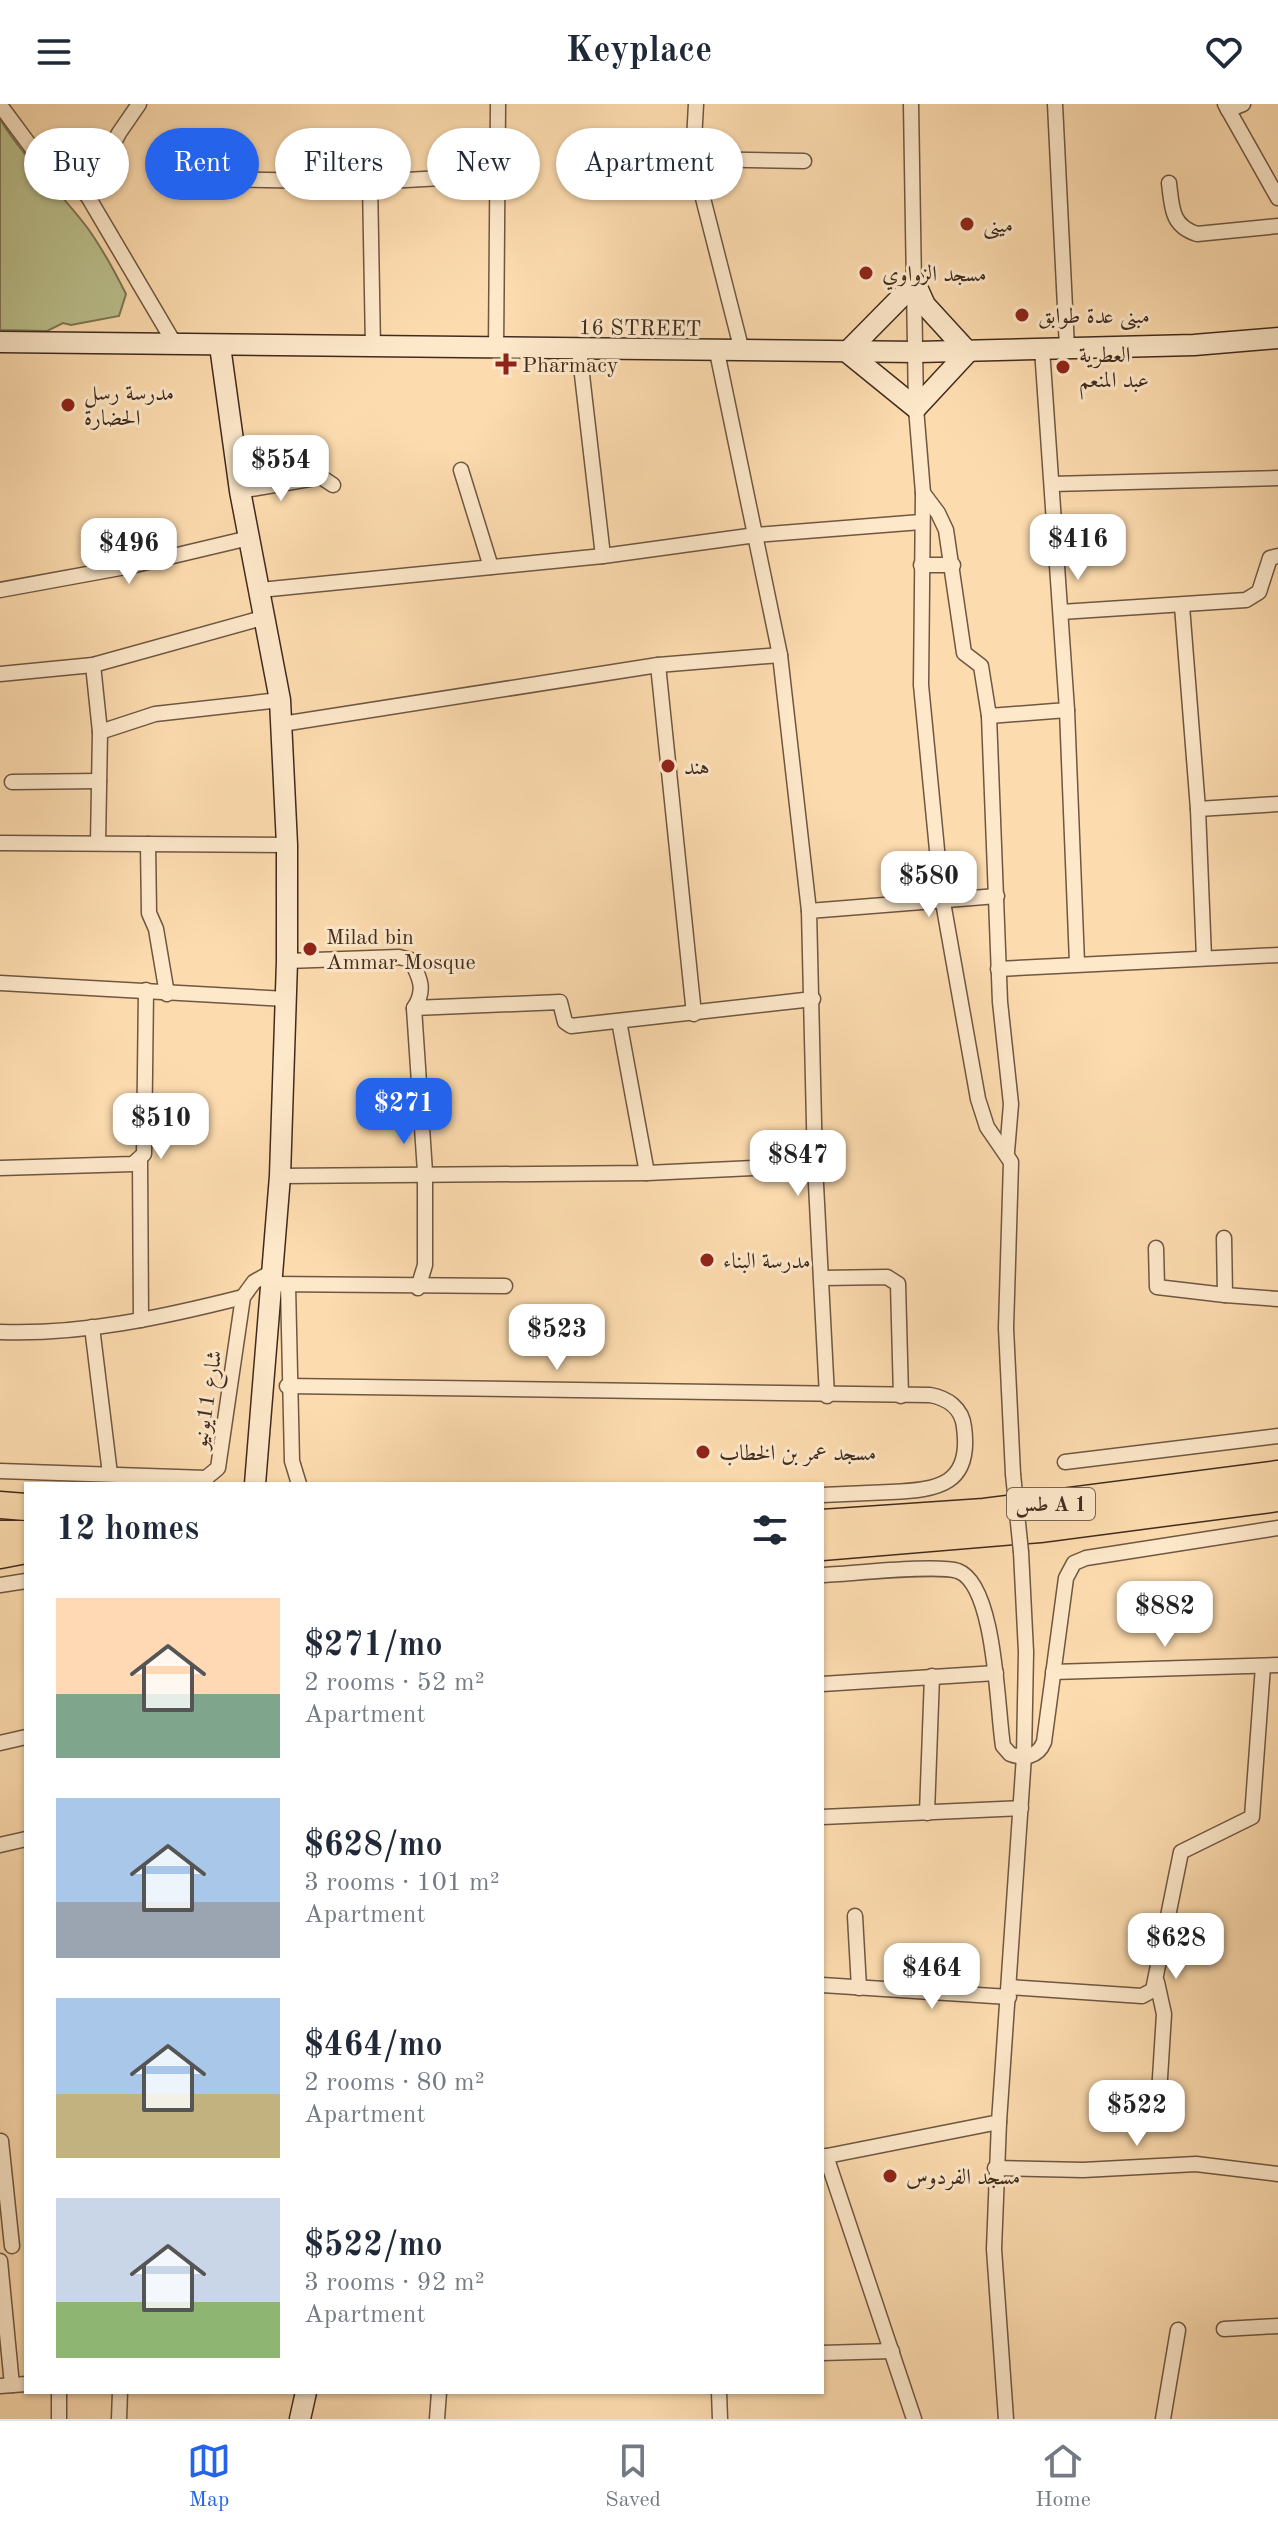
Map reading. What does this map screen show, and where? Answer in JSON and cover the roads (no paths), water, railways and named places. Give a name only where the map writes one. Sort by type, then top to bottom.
[{"type":"highway","name":"طس A 1","points":[[824,1523],[984,1512],[1278,1474]]},
{"type":"highway","name":"طس A 1","points":[[824,1547],[1054,1527],[1278,1498]]},
{"type":"highway","points":[[0,1505],[24,1507]]},
{"type":"highway","points":[[0,1516],[24,1516]]},
{"type":"highway","points":[[0,1534],[24,1534]]},
{"type":"highway","points":[[0,1555],[24,1550]]},
{"type":"street","points":[[125,128],[139,104]]},
{"type":"street","points":[[497,128],[498,104]]},
{"type":"street","points":[[695,128],[696,104]]},
{"type":"street","points":[[911,104],[918,352],[916,408],[923,493],[921,685],[944,903],[981,1113],[1007,1152]]},
{"type":"street","points":[[1055,104],[1067,348]]},
{"type":"street","points":[[1243,104],[1227,107],[1278,198]]},
{"type":"street","points":[[0,105],[24,137]]},
{"type":"street","points":[[743,160],[804,161]]},
{"type":"street","points":[[1169,183],[1173,218],[1184,230],[1197,234],[1278,226]]},
{"type":"street","points":[[90,200],[176,346]]},
{"type":"street","points":[[370,200],[373,348]]},
{"type":"street","points":[[496,200],[496,350]]},
{"type":"street","points":[[703,200],[742,351]]},
{"type":"street","points":[[915,283],[847,352],[916,408]]},
{"type":"street","points":[[915,283],[925,305],[968,352],[916,408]]},
{"type":"street","name":"16 STREET","points":[[0,342],[496,350],[968,352],[1194,345],[1278,338]]},
{"type":"street","points":[[220,346],[240,491],[280,700],[287,845],[287,999],[276,1281],[255,1482]]},
{"type":"street","points":[[579,349],[603,556]]},
{"type":"street","points":[[1042,349],[1067,710],[1077,963]]},
{"type":"street","points":[[717,352],[780,655],[809,911],[815,1165],[827,1396]]},
{"type":"street","points":[[461,470],[491,567]]},
{"type":"street","points":[[240,491],[321,477],[333,485]]},
{"type":"street","points":[[1052,484],[1278,478]]},
{"type":"street","points":[[923,493],[946,530],[964,653],[981,666],[989,716],[998,969],[1011,1104],[1007,1152],[1011,1168],[1007,1377],[1026,1652],[1021,1808],[995,2168],[994,2249],[1006,2419]]},
{"type":"street","points":[[260,590],[603,556],[756,535],[921,522]]},
{"type":"street","points":[[0,590],[131,566],[249,538]]},
{"type":"street","points":[[1061,612],[1246,600],[1259,592],[1270,558],[1278,556]]},
{"type":"street","points":[[921,565],[953,565]]},
{"type":"street","points":[[1182,606],[1198,809],[1204,958]]},
{"type":"street","points":[[0,674],[93,665],[266,617]]},
{"type":"street","points":[[282,724],[658,665],[780,655]]},
{"type":"street","points":[[93,665],[100,732],[98,843]]},
{"type":"street","points":[[658,665],[694,1014]]},
{"type":"street","points":[[100,732],[155,714],[280,700]]},
{"type":"street","points":[[989,716],[1067,710]]},
{"type":"street","points":[[12,782],[99,781]]},
{"type":"street","points":[[1198,809],[1278,804]]},
{"type":"street","points":[[0,843],[287,845]]},
{"type":"street","points":[[148,844],[149,913],[156,929],[167,994]]},
{"type":"street","points":[[809,911],[944,903],[997,896]]},
{"type":"street","points":[[998,969],[1278,955]]},
{"type":"street","points":[[287,961],[394,956],[411,960],[422,983],[421,998],[414,1008],[425,1172],[425,1265],[418,1288]]},
{"type":"street","points":[[0,983],[287,999]]},
{"type":"street","points":[[0,1168],[133,1164],[140,1160],[144,1154],[146,990]]},
{"type":"street","points":[[414,1008],[560,1002],[565,1022],[571,1026],[813,999]]},
{"type":"street","points":[[619,1021],[647,1173]]},
{"type":"street","points":[[140,1160],[141,1320]]},
{"type":"street","points":[[280,1176],[425,1172],[647,1173],[815,1165]]},
{"type":"street","points":[[1224,1238],[1225,1295]]},
{"type":"street","points":[[1156,1248],[1157,1287],[1278,1299]]},
{"type":"street","points":[[822,1278],[887,1277],[898,1284],[901,1396]]},
{"type":"street","points":[[276,1281],[292,1461],[298,1482]]},
{"type":"street","points":[[0,1332],[92,1327],[141,1320],[243,1297],[254,1282],[418,1288],[505,1286]]},
{"type":"street","name":"شارع 11يونيو","points":[[0,1471],[206,1478],[214,1474],[222,1442],[243,1297]]},
{"type":"street","points":[[92,1327],[110,1474]]},
{"type":"street","points":[[287,1386],[937,1397],[955,1407],[965,1433],[962,1461],[948,1483],[930,1490],[824,1495]]},
{"type":"street","points":[[1065,1462],[1278,1436]]},
{"type":"street","points":[[824,1575],[948,1569],[965,1575],[980,1594],[996,1673],[1003,1746],[1010,1754],[1024,1756],[1037,1753],[1043,1746],[1067,1573],[1074,1563],[1086,1558],[1278,1528]]},
{"type":"street","points":[[0,1585],[24,1581]]},
{"type":"street","points":[[824,1985],[1142,1996],[1153,1990],[1181,1852],[1252,1817],[1270,1665],[1053,1672]]},
{"type":"street","points":[[824,1684],[996,1673]]},
{"type":"street","points":[[927,1813],[932,1676]]},
{"type":"street","points":[[0,1743],[24,1737]]},
{"type":"street","points":[[824,1817],[1021,1808]]},
{"type":"street","points":[[0,1845],[24,1839]]},
{"type":"street","points":[[855,1916],[859,1988]]},
{"type":"street","points":[[1157,1982],[1164,2014],[1159,2094]]},
{"type":"street","points":[[914,2419],[824,2156],[999,2122]]},
{"type":"street","points":[[1,2141],[9,2252],[13,2385]]},
{"type":"street","points":[[995,2168],[1083,2170],[1196,2164],[1278,2174]]},
{"type":"street","points":[[1224,2329],[1278,2326]]},
{"type":"street","points":[[1163,2419],[1178,2330]]},
{"type":"street","points":[[824,2353],[892,2351]]},
{"type":"street","points":[[59,2394],[59,2419]]},
{"type":"street","points":[[119,2419],[120,2394]]},
{"type":"street","points":[[300,2419],[306,2394]]},
{"type":"street","points":[[437,2419],[439,2394]]},
{"type":"street","points":[[719,2394],[720,2419]]},
{"type":"place","name":"مينى","points":[[967,224]]},
{"type":"place","name":"مسجد الزواوي","points":[[866,273]]},
{"type":"place","name":"مبنى عدة طوابق","points":[[1022,315]]},
{"type":"place","name":"Pharmacy","points":[[506,364]]},
{"type":"place","name":"العطرية عبد المنعم","points":[[1063,367]]},
{"type":"place","name":"مدرسة رسل الحضارة","points":[[68,405]]},
{"type":"place","name":"هند","points":[[668,766]]},
{"type":"place","name":"Milad bin Ammar Mosque","points":[[310,949]]},
{"type":"place","name":"مدرسة البناء","points":[[707,1260]]},
{"type":"place","name":"مسجد عمر بن الخطاب","points":[[703,1452]]},
{"type":"place","name":"مسجد الفردوس","points":[[890,2176]]}]
